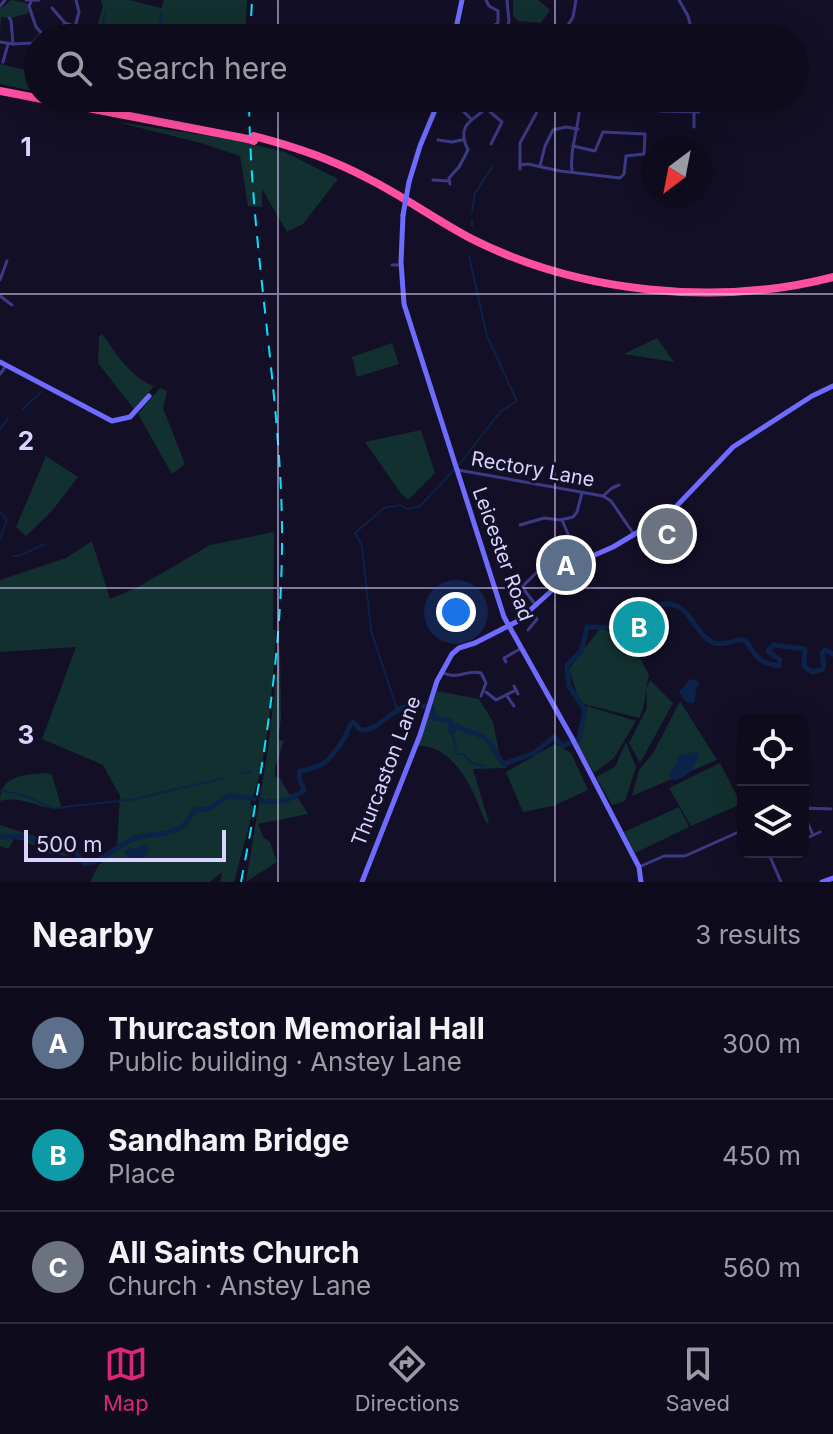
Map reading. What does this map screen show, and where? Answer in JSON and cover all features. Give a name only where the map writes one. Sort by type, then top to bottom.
[{"type":"highway","points":[[0,88],[24,92]]},
{"type":"highway","points":[[0,88],[24,93]]},
{"type":"highway","points":[[123,112],[251,137]]},
{"type":"highway","points":[[127,112],[308,152],[346,167],[473,239],[553,270],[628,285],[701,291],[752,290],[833,279]]},
{"type":"street","points":[[0,6],[5,0]]},
{"type":"street","points":[[36,24],[28,1],[39,0]]},
{"type":"street","points":[[76,0],[79,12],[76,24]]},
{"type":"street","points":[[457,24],[462,0]]},
{"type":"street","points":[[486,0],[488,8],[498,11],[497,24]]},
{"type":"street","points":[[507,0],[508,24]]},
{"type":"street","points":[[569,24],[576,0]]},
{"type":"street","points":[[679,0],[690,24]]},
{"type":"street","points":[[51,7],[65,23]]},
{"type":"street","points":[[3,63],[10,44],[10,19]]},
{"type":"street","points":[[0,42],[24,43]]},
{"type":"street","name":"Leicester Road","points":[[434,112],[409,182],[403,215],[401,264],[404,304],[509,624],[577,746],[639,867],[641,882]]},
{"type":"street","points":[[464,112],[471,119]]},
{"type":"street","points":[[463,139],[471,119],[482,112]]},
{"type":"street","points":[[491,112],[503,120],[491,144]]},
{"type":"street","points":[[536,112],[520,143],[520,167],[540,166],[620,178],[624,174],[626,156],[644,154],[645,134],[603,132],[595,151],[573,146]]},
{"type":"street","points":[[572,172],[570,160],[579,112]]},
{"type":"street","points":[[694,127],[696,112]]},
{"type":"street","points":[[540,166],[553,130],[566,127],[578,129]]},
{"type":"street","points":[[438,140],[452,142],[463,139]]},
{"type":"street","points":[[433,180],[449,182],[471,150],[463,139]]},
{"type":"street","points":[[0,280],[7,261]]},
{"type":"street","points":[[392,265],[401,264]]},
{"type":"street","points":[[0,296],[12,305]]},
{"type":"street","points":[[0,374],[3,364],[108,419],[122,420],[132,415],[149,396]]},
{"type":"street","points":[[481,696],[485,692],[485,679],[478,672],[453,677],[441,672],[458,648],[475,643],[518,621],[588,558],[670,513],[733,447],[833,386]]},
{"type":"street","name":"Rectory Lane","points":[[458,470],[603,496],[611,501],[633,534]]},
{"type":"street","name":"Rectory Lane","points":[[603,496],[619,485]]},
{"type":"street","points":[[520,526],[544,518],[562,520],[577,512],[582,493]]},
{"type":"street","points":[[562,520],[572,540]]},
{"type":"street","points":[[535,604],[522,587],[536,573]]},
{"type":"street","points":[[528,630],[537,619],[530,610]]},
{"type":"street","points":[[504,658],[523,647]]},
{"type":"street","name":"Thurcaston Lane","points":[[362,882],[441,672]]},
{"type":"street","points":[[485,692],[496,700],[516,690]]},
{"type":"street","points":[[506,696],[514,706]]},
{"type":"street","points":[[809,810],[831,809]]},
{"type":"street","points":[[809,825],[813,835]]},
{"type":"street","points":[[809,837],[820,832]]},
{"type":"street","points":[[639,867],[661,857],[685,856],[737,833]]},
{"type":"street","points":[[771,858],[781,882]]},
{"type":"street","points":[[822,882],[833,878]]},
{"type":"green space","points":[[11,0],[27,3],[29,13],[11,18],[1,17],[0,33],[0,9]]},
{"type":"green space","points":[[101,0],[129,0],[161,8],[164,0],[247,0],[246,24],[98,24],[103,7]]},
{"type":"green space","points":[[513,0],[538,0],[550,10],[541,23],[518,21],[513,16]]},
{"type":"green space","points":[[0,64],[24,70],[24,89],[0,84]]},
{"type":"green space","points":[[112,121],[234,140],[285,152],[338,179],[303,224],[287,232],[262,189],[262,207],[248,206],[240,156]]},
{"type":"green space","points":[[102,334],[131,371],[154,386],[134,409],[98,363],[99,336]]},
{"type":"green space","points":[[657,338],[674,362],[624,354]]},
{"type":"green space","points":[[392,343],[399,364],[357,377],[352,357]]},
{"type":"green space","points":[[160,388],[167,391],[163,408],[185,464],[172,474],[138,414]]},
{"type":"green space","points":[[421,430],[435,473],[408,500],[365,442]]},
{"type":"green space","points":[[46,456],[78,477],[52,511],[26,536],[16,527]]},
{"type":"green space","points":[[672,513],[689,546],[671,553],[651,524]]},
{"type":"green space","points":[[274,532],[273,630],[276,630],[269,719],[262,765],[250,804],[254,807],[234,882],[220,882],[222,872],[210,882],[90,882],[98,866],[117,846],[120,796],[103,765],[42,739],[76,647],[0,652],[0,580],[66,558],[92,541],[110,599],[138,587],[210,545]]},
{"type":"green space","points":[[601,627],[634,647],[649,675],[639,718],[580,703],[569,669]]},
{"type":"green space","points":[[280,644],[281,718],[278,740],[284,741],[275,767],[275,777],[279,777],[290,795],[295,793],[308,814],[258,824],[263,837],[270,842],[277,862],[246,882],[268,748]]},
{"type":"green space","points":[[650,680],[673,703],[640,763],[629,743],[647,708],[646,689]]},
{"type":"green space","points":[[437,691],[479,699],[493,722],[501,762],[507,768],[473,769],[489,823],[486,823],[462,773],[453,762],[432,748],[418,746]]},
{"type":"green space","points":[[680,701],[717,760],[632,796],[639,770],[654,752]]},
{"type":"green space","points":[[587,706],[636,721],[614,758],[594,773],[578,744]]},
{"type":"green space","points":[[626,742],[636,767],[625,801],[612,805],[596,777],[615,767]]},
{"type":"green space","points":[[555,744],[571,753],[588,790],[553,806],[523,812],[506,772]]},
{"type":"green space","points":[[720,763],[737,796],[737,806],[691,826],[669,788]]},
{"type":"green space","points":[[47,773],[52,775],[62,809],[17,800],[0,801],[1,792],[10,781]]},
{"type":"green space","points":[[679,807],[689,827],[635,853],[624,832]]},
{"type":"green space","points":[[0,825],[50,841],[69,856],[50,854],[23,840],[14,839],[8,849],[0,846]]},
{"type":"water","points":[[689,680],[700,683],[695,702],[690,704],[679,692]]},
{"type":"water","points":[[697,752],[697,759],[688,774],[675,781],[668,775],[677,763],[678,755]]},
{"type":"water","points":[[142,844],[147,846],[149,852],[138,862],[123,853],[130,847],[135,850]]},
{"type":"waterway","points":[[103,24],[106,11]]},
{"type":"waterway","points":[[160,24],[161,14]]},
{"type":"waterway","points":[[472,212],[475,193],[492,167]]},
{"type":"waterway","points":[[472,221],[472,226]]},
{"type":"waterway","points":[[459,465],[501,411],[517,401],[487,336],[469,256]]},
{"type":"waterway","points":[[23,409],[41,392]]},
{"type":"waterway","points":[[0,429],[8,418]]},
{"type":"waterway","points":[[397,709],[371,631],[362,546],[355,533],[384,508],[420,506],[454,470]]},
{"type":"waterway","points":[[0,512],[7,520],[0,538]]},
{"type":"waterway","points":[[13,556],[44,545]]},
{"type":"waterway","points":[[261,800],[284,801],[304,790],[299,778],[300,771],[326,762],[353,722],[361,730],[369,729],[408,706],[432,708],[434,718],[451,721],[450,731],[457,726],[483,737],[504,764],[534,753],[554,737],[563,746],[579,739],[585,710],[569,686],[567,665],[582,650],[587,627],[643,628],[645,609],[660,604],[681,608],[699,631],[714,643],[745,640],[758,658],[772,665],[779,666],[780,660],[768,651],[773,645],[805,649],[804,666],[812,672],[822,670],[822,653],[825,650],[833,654]]},
{"type":"waterway","points":[[452,731],[457,754],[463,754],[471,763],[484,766]]},
{"type":"waterway","points":[[241,773],[251,771]]},
{"type":"waterway","points":[[138,798],[225,778]]},
{"type":"waterway","points":[[0,790],[26,796],[52,808]]},
{"type":"waterway","points":[[0,837],[26,836],[51,850],[75,851],[85,864],[92,863],[136,838],[175,830],[185,824],[196,809],[208,809],[228,796],[254,799]]},
{"type":"waterway","points":[[55,808],[137,799]]},
{"type":"railway","points":[[251,24],[252,0]]},
{"type":"railway","points":[[241,882],[273,688],[282,541],[278,442],[254,196],[249,112]]},
{"type":"place","name":"All Saints Church","points":[[667,534]]},
{"type":"place","name":"Thurcaston Memorial Hall","points":[[566,565]]},
{"type":"place","name":"Sandham Bridge","points":[[639,627]]}]
